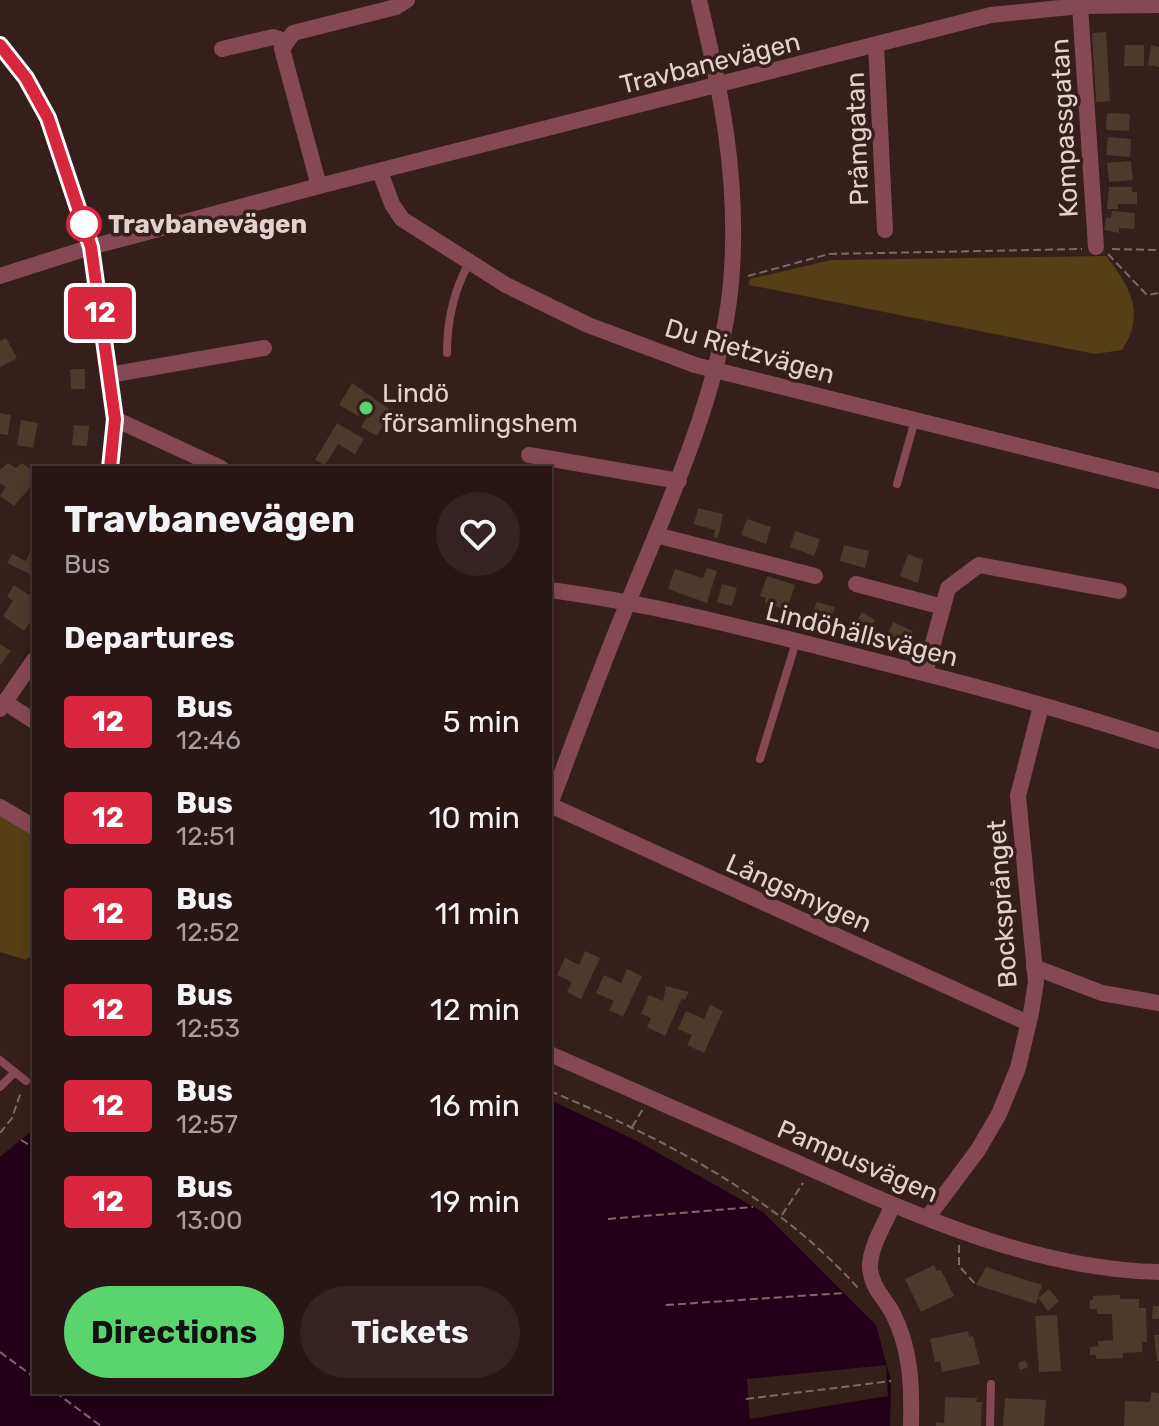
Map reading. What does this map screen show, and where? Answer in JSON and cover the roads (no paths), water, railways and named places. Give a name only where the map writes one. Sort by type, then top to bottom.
[{"type":"street","points":[[319,186],[282,49],[285,41],[293,33],[396,7],[407,0]]},
{"type":"street","points":[[552,800],[628,601],[679,481],[714,370],[731,280],[732,163],[720,85],[699,0]]},
{"type":"street","name":"Travbanevägen","points":[[0,276],[91,247],[319,186],[991,15],[1147,3]]},
{"type":"street","name":"Kompassgatan","points":[[1080,6],[1096,247]]},
{"type":"street","points":[[222,49],[273,37],[285,41]]},
{"type":"street","points":[[0,45],[26,78],[48,118],[91,247],[115,419],[110,466]]},
{"type":"street","name":"Pråmgatan","points":[[876,45],[885,230]]},
{"type":"street","name":"Du Rietzvägen","points":[[380,172],[392,204],[402,219],[469,263],[588,325],[714,370],[1159,481]]},
{"type":"street","points":[[109,375],[264,348]]},
{"type":"street","points":[[115,419],[217,466]]},
{"type":"street","points":[[529,455],[679,481]]},
{"type":"street","points":[[656,535],[815,576]]},
{"type":"street","points":[[925,673],[953,581],[979,565],[1119,591]]},
{"type":"street","name":"Lindöhällsvägen","points":[[856,584],[943,607]]},
{"type":"street","name":"Lindöhällsvägen","points":[[552,590],[628,601],[797,641],[925,673],[1159,741]]},
{"type":"street","points":[[32,663],[3,706],[32,720]]},
{"type":"street","name":"Bocksprånget","points":[[928,1217],[978,1150],[999,1114],[1018,1068],[1028,1023],[1036,982],[1018,796],[1041,706]]},
{"type":"street","name":"Långsmygen","points":[[552,806],[1028,1023]]},
{"type":"street","points":[[0,807],[32,826]]},
{"type":"street","points":[[1034,967],[1102,993],[1159,1003]]},
{"type":"street","name":"Pampusvägen","points":[[552,1055],[893,1205],[959,1229],[1059,1261],[1159,1272]]},
{"type":"street","points":[[893,1205],[870,1265],[875,1289],[891,1311],[907,1349],[912,1384],[911,1426]]},
{"type":"lane","points":[[447,353],[447,330],[469,263]]},
{"type":"lane","points":[[897,484],[915,419]]},
{"type":"lane","points":[[760,759],[797,641]]},
{"type":"lane","points":[[0,1060],[26,1081]]},
{"type":"lane","points":[[0,1087],[15,1072]]},
{"type":"lane","points":[[990,1426],[991,1384]]},
{"type":"place","name":"Travbanevägen","points":[[84,224]]},
{"type":"place","name":"Lindö församlingshem","points":[[366,408]]}]
